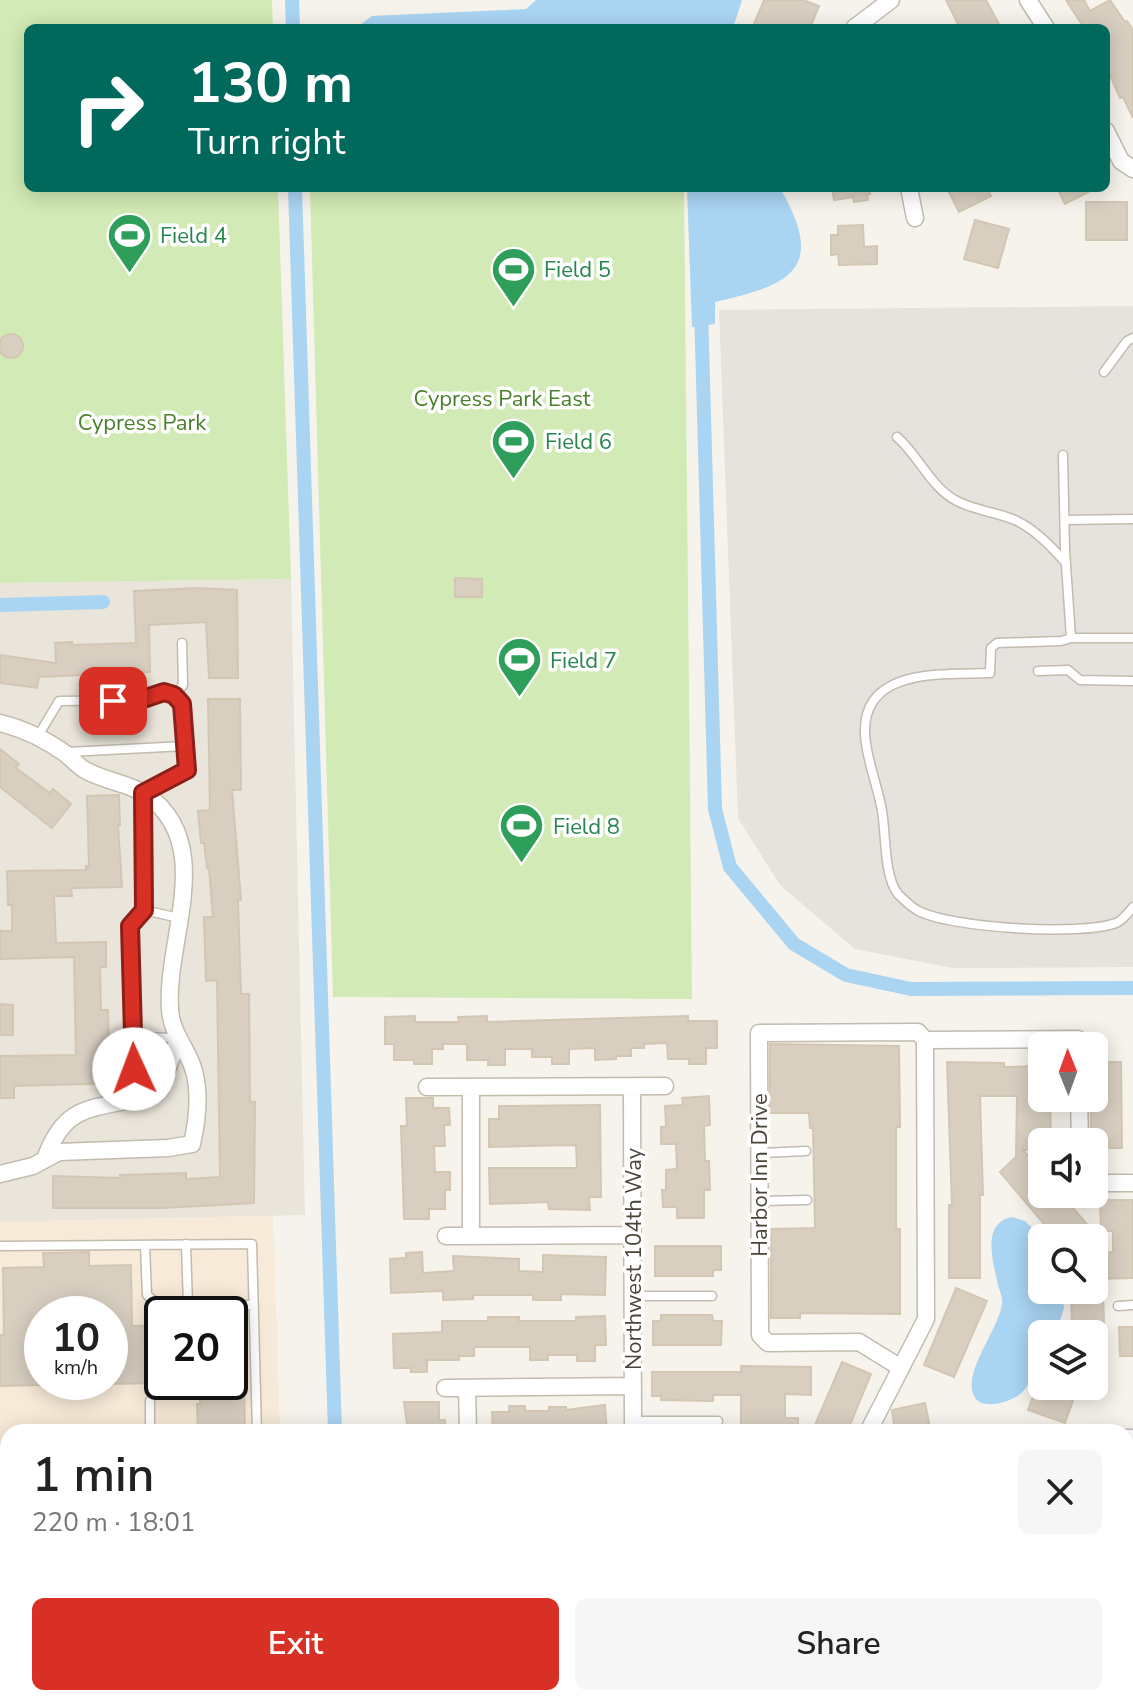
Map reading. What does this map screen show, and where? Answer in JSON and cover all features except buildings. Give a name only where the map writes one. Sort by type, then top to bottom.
[{"type":"street","points":[[859,24],[891,0]]},
{"type":"street","points":[[1028,0],[1043,24]]},
{"type":"street","points":[[1110,139],[1121,161],[1133,169]]},
{"type":"street","points":[[910,192],[915,218]]},
{"type":"street","points":[[0,723],[38,736],[85,770],[143,793],[159,805],[172,822],[185,865],[169,1000],[171,1022],[194,1071],[197,1120],[192,1144],[168,1148],[59,1152],[33,1166],[0,1174]]},
{"type":"street","name":"Harbor Inn Drive","points":[[901,1368],[859,1342],[768,1343],[760,1335],[759,1033],[918,1032],[925,1040],[1028,1039]]},
{"type":"street","points":[[45,1159],[53,1137],[68,1119],[83,1109],[145,1097],[159,1085],[178,1038]]},
{"type":"street","points":[[872,1424],[926,1319],[925,1040]]},
{"type":"street","points":[[427,1087],[665,1086]]},
{"type":"street","points":[[471,1087],[471,1236]]},
{"type":"street","name":"Northwest 104th Way","points":[[632,1087],[633,1424]]},
{"type":"street","points":[[1108,1183],[1133,1183]]},
{"type":"street","points":[[446,1236],[632,1235]]},
{"type":"street","points":[[445,1388],[633,1386]]},
{"type":"street","points":[[467,1388],[468,1424]]},
{"type":"lane","points":[[1104,372],[1127,341],[1133,338]]},
{"type":"lane","points":[[897,437],[912,450],[940,489],[957,501],[1019,522],[1046,542],[1065,562]]},
{"type":"lane","points":[[1063,455],[1065,562],[1071,638]]},
{"type":"lane","points":[[1065,520],[1133,519]]},
{"type":"lane","points":[[1133,638],[997,643],[991,648],[990,673],[909,677],[892,684],[880,693],[867,718],[865,734],[881,802],[887,865],[896,893],[918,911],[975,925],[1085,928],[1117,923],[1133,907]]},
{"type":"lane","points":[[174,695],[183,685],[182,643]]},
{"type":"lane","points":[[1038,671],[1068,670],[1080,680],[1133,681]]},
{"type":"lane","points":[[38,736],[59,701],[140,700],[164,692],[174,695],[182,704],[187,770],[143,793],[144,910],[130,926],[134,1069]]},
{"type":"lane","points":[[63,753],[185,746]]},
{"type":"lane","points":[[144,910],[179,918]]},
{"type":"lane","points":[[133,1037],[178,1038]]},
{"type":"lane","points":[[759,1153],[806,1151]]},
{"type":"lane","points":[[759,1201],[807,1200]]},
{"type":"lane","points":[[186,1244],[188,1296]]},
{"type":"lane","points":[[0,1246],[252,1244],[257,1424]]},
{"type":"lane","points":[[145,1245],[148,1296]]},
{"type":"lane","points":[[632,1296],[712,1296]]},
{"type":"lane","points":[[248,1305],[254,1305]]},
{"type":"lane","points":[[1118,1306],[1133,1305]]},
{"type":"lane","points":[[150,1401],[150,1424]]},
{"type":"lane","points":[[676,1424],[718,1421]]},
{"type":"shaded area","points":[[1133,306],[1133,967],[952,968],[855,949],[780,885],[738,818],[719,310]]},
{"type":"shaded area","points":[[291,579],[305,1215],[0,1222],[0,583]]},
{"type":"shaded area","points":[[273,1216],[280,1424],[0,1424],[0,1222]]},
{"type":"green space","name":"Cypress Park","points":[[0,0],[272,0],[273,24],[24,24],[24,192],[278,192],[291,579],[0,583]]},
{"type":"green space","name":"Cypress Park East","points":[[310,192],[684,192],[692,999],[333,997]]},
{"type":"water","points":[[536,0],[742,0],[734,24],[361,24],[372,16],[526,9]]},
{"type":"water","points":[[687,192],[782,192],[794,215],[800,238],[800,255],[794,269],[764,288],[715,302],[715,324],[692,327]]},
{"type":"water","points":[[1012,1217],[1028,1224],[1028,1304],[1064,1304],[1064,1308],[1060,1320],[1028,1320],[1028,1385],[1014,1398],[989,1404],[978,1401],[972,1386],[977,1363],[1002,1303],[992,1244],[996,1227]]},
{"type":"waterway","points":[[292,0],[293,24]]},
{"type":"waterway","points":[[295,192],[335,1424]]},
{"type":"waterway","points":[[701,307],[715,809],[730,867],[794,944],[846,975],[911,989],[1133,988]]},
{"type":"waterway","points":[[0,605],[103,602]]},
{"type":"place","name":"Field 4","points":[[129,274]]},
{"type":"place","name":"Field 5","points":[[513,308]]},
{"type":"place","name":"Field 6","points":[[514,480]]},
{"type":"place","name":"Field 7","points":[[519,699]]},
{"type":"place","name":"Field 8","points":[[522,865]]},
{"type":"route","points":[[113,701],[140,700],[164,692],[174,695],[182,704],[187,770],[143,793],[144,910],[130,926],[134,1069]]}]
